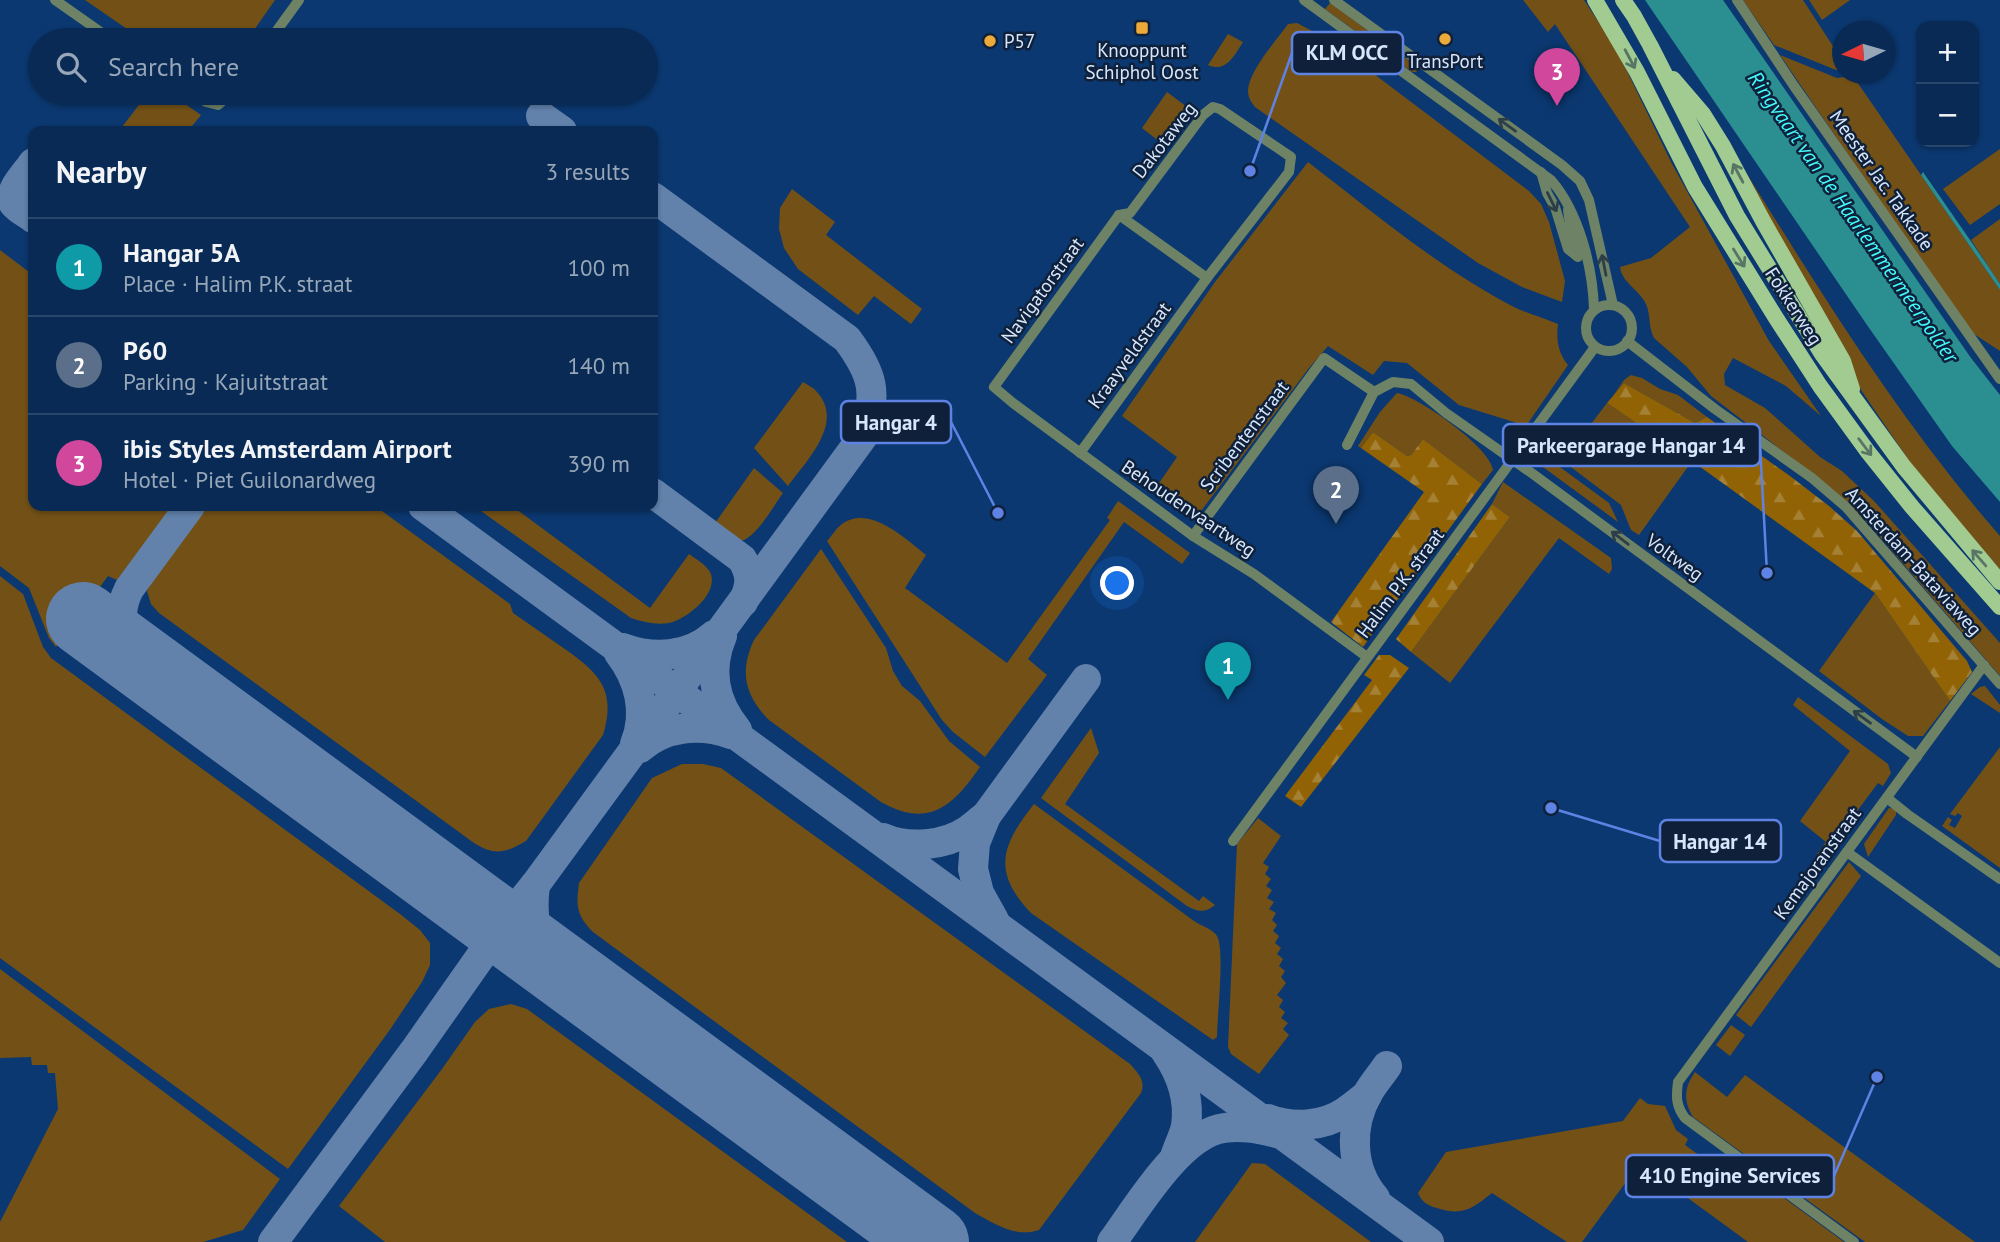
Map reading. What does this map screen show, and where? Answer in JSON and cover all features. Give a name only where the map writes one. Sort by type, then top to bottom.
[{"type":"main road","name":"Fokkerweg","points":[[1595,0],[1637,72],[1695,187],[1813,374],[1868,452],[2000,607]]},
{"type":"main road","points":[[1614,0],[1659,62],[1713,128],[1843,361],[1857,404]]},
{"type":"main road","name":"Fokkerweg","points":[[1623,0],[1645,36],[1724,193],[1766,267],[1822,354],[1919,485],[2000,582]]},
{"type":"street","points":[[55,0],[95,28]]},
{"type":"street","points":[[279,28],[299,0]]},
{"type":"street","points":[[1304,0],[1541,172],[1560,190],[1579,228],[1594,290],[1594,310]]},
{"type":"street","points":[[1334,0],[1556,160],[1580,181],[1589,200],[1613,305]]},
{"type":"street","name":"Meester Jac. Takkade","points":[[1737,0],[2000,379]]},
{"type":"street","name":"Dakotaweg","points":[[1119,215],[1130,213],[1203,115],[1213,107],[1291,157],[1289,172],[1207,278]]},
{"type":"street","points":[[1541,172],[1568,249],[1588,266]]},
{"type":"street","points":[[1568,204],[1578,257]]},
{"type":"street","points":[[1119,215],[1207,278]]},
{"type":"street","name":"Navigatorstraat","points":[[994,387],[1119,215]]},
{"type":"street","name":"Kraayveldstraat","points":[[1080,453],[1207,278]]},
{"type":"street","points":[[1603,305],[1613,305],[1629,317],[1631,334],[1621,348],[1604,351],[1589,341],[1586,324],[1588,316],[1594,310],[1603,305]]},
{"type":"street","name":"Amsterdam-Bataviaweg","points":[[1628,341],[1715,409],[1812,478],[1846,508],[2000,684]]},
{"type":"street","name":"Halim P.K. straat","points":[[1233,841],[1595,347]]},
{"type":"street","name":"Scribentenstraat","points":[[1193,536],[1324,358],[1374,392]]},
{"type":"street","name":"Voltweg","points":[[1374,392],[1393,382],[1411,384],[1446,413],[1917,757]]},
{"type":"street","name":"Behoudenvaartweg","points":[[994,387],[1193,536],[1254,574],[1367,657]]},
{"type":"street","points":[[1347,445],[1374,392]]},
{"type":"street","name":"Kemajoranstraat","points":[[1854,1242],[1685,1118],[1679,1110],[1676,1097],[1678,1082],[1984,665]]},
{"type":"street","points":[[1888,797],[1907,814],[2000,879]]},
{"type":"street","points":[[1847,852],[2000,963]]},
{"type":"shaded area","points":[[85,0],[275,0],[255,28],[126,28]]},
{"type":"shaded area","points":[[1523,0],[1584,0],[1625,67],[1671,162],[1769,341],[1821,416],[1786,386],[1733,358],[1724,374],[1725,385],[1765,408],[1874,501],[2000,643],[2000,676],[1868,523],[1837,493],[1711,396],[1687,367],[1654,338],[1646,304],[1621,273],[1620,267],[1651,258],[1690,227],[1555,24],[1548,32]]},
{"type":"shaded area","points":[[1743,0],[1803,0],[1832,45],[1832,68],[1774,45]]},
{"type":"shaded area","points":[[1809,0],[1850,0],[1822,20]]},
{"type":"shaded area","points":[[1330,3],[1416,66],[1416,72],[1412,72],[1325,9]]},
{"type":"shaded area","points":[[1297,23],[1329,40],[1529,191],[1541,204],[1549,222],[1565,281],[1562,302],[1522,287],[1478,263],[1255,107],[1249,98],[1248,89],[1255,70],[1288,24]]},
{"type":"shaded area","points":[[1228,34],[1243,42],[1236,53],[1225,65],[1208,65]]},
{"type":"shaded area","points":[[1780,55],[1832,76],[1832,84],[1858,84],[2000,290],[2000,351],[1974,334],[1962,321]]},
{"type":"shaded area","points":[[1167,92],[1187,107],[1160,142],[1142,128]]},
{"type":"shaded area","points":[[139,105],[186,105],[201,115],[192,126],[123,126]]},
{"type":"shaded area","points":[[2000,149],[2000,204],[1970,225],[1943,189]]},
{"type":"shaded area","points":[[1308,162],[1458,274],[1512,306],[1558,324],[1559,346],[1568,365],[1524,429],[1514,422],[1459,405],[1407,363],[1384,361],[1373,375],[1328,346],[1198,515],[1157,486],[1177,457],[1122,416],[1215,282]]},
{"type":"shaded area","points":[[1740,163],[1895,402],[1928,448],[2000,536],[2000,570],[1912,465],[1861,390],[1820,307],[1753,196]]},
{"type":"shaded area","points":[[792,189],[835,222],[826,235],[922,309],[911,324],[874,296],[858,315],[798,269],[784,248],[779,229],[780,208]]},
{"type":"shaded area","points":[[2000,219],[2000,284],[1971,240]]},
{"type":"shaded area","points":[[0,250],[28,271],[28,511],[169,511],[117,580],[108,576],[56,647],[49,638],[29,588],[0,566]]},
{"type":"shaded area","points":[[1631,375],[1678,395],[1707,417],[1695,423],[1624,383],[1613,396],[1624,380]]},
{"type":"shaded area","points":[[803,382],[815,390],[824,403],[827,415],[820,441],[788,486],[754,448]]},
{"type":"shaded area","points":[[1397,393],[1436,413],[1480,449],[1493,470],[1482,484],[1423,439],[1411,455],[1407,456],[1373,432],[1361,448],[1358,446],[1380,412]]},
{"type":"shaded area","points":[[1607,403],[1692,461],[1639,535],[1631,530],[1621,505],[1563,461]]},
{"type":"shaded area","points":[[1553,462],[1609,503],[1618,522],[1543,467],[1544,464]]},
{"type":"shaded area","points":[[754,468],[783,493],[756,530],[750,536],[737,541],[713,526]]},
{"type":"shaded area","points":[[1503,482],[1611,558],[1612,569],[1609,574],[1559,538],[1450,683],[1411,652],[1510,517],[1492,504]]},
{"type":"shaded area","points":[[1118,501],[1190,553],[1182,564],[1124,522],[1028,659],[1047,675],[985,757],[942,720],[827,541],[840,526],[853,519],[875,521],[898,533],[926,555],[905,588],[1007,663],[1110,520],[1107,518]]},
{"type":"shaded area","points":[[202,511],[382,511],[510,604],[513,613],[586,665],[601,683],[606,694],[607,719],[603,735],[526,841],[500,851],[488,850],[474,843],[159,613],[151,604],[147,591]]},
{"type":"shaded area","points":[[481,511],[519,511],[650,608],[689,554],[710,572],[712,580],[706,596],[693,611],[676,621],[659,624],[631,618]]},
{"type":"shaded area","points":[[821,549],[886,648],[893,671],[902,686],[920,701],[949,741],[980,767],[960,793],[938,809],[913,813],[881,802],[769,720],[754,702],[746,673],[754,640]]},
{"type":"shaded area","points":[[0,576],[23,594],[43,647],[51,658],[400,914],[420,930],[430,943],[430,965],[422,982],[288,1169],[0,958]]},
{"type":"shaded area","points":[[1875,593],[1950,701],[1923,736],[1908,736],[1819,671]]},
{"type":"shaded area","points":[[1985,686],[2000,705],[2000,713],[1971,694]]},
{"type":"shaded area","points":[[1798,697],[1888,764],[1891,773],[1883,786],[1878,783],[1820,861],[1815,857],[1826,842],[1800,821],[1850,751],[1793,705]]},
{"type":"shaded area","points":[[1091,728],[1099,753],[1065,804],[1199,901],[1203,896],[1215,905],[1211,908],[1201,911],[1187,906],[1041,798]]},
{"type":"shaded area","points":[[2000,747],[2000,868],[1942,826],[1948,817],[1952,820],[1949,825],[1955,828],[1962,816],[1958,813],[1955,816],[1950,814]]},
{"type":"shaded area","points":[[682,764],[703,764],[721,768],[1130,1064],[1136,1071],[1142,1081],[1141,1093],[1039,1230],[1014,1231],[975,1213],[587,926],[579,910],[579,883],[652,778]]},
{"type":"shaded area","points":[[1034,804],[1217,936],[1220,984],[1217,1037],[1213,1040],[1031,913],[1019,898],[1010,885],[1006,872],[1008,846]]},
{"type":"shaded area","points":[[1889,808],[1896,809],[1896,815],[1868,857],[1864,844]]},
{"type":"shaded area","points":[[1258,818],[1281,836],[1263,863],[1269,867],[1265,874],[1271,879],[1266,886],[1272,890],[1267,898],[1274,902],[1269,909],[1276,913],[1272,920],[1277,925],[1273,931],[1279,936],[1275,943],[1281,948],[1277,954],[1283,959],[1279,966],[1285,971],[1281,977],[1286,983],[1277,995],[1283,1000],[1279,1007],[1285,1012],[1281,1018],[1288,1023],[1283,1029],[1289,1035],[1259,1074],[1231,1054],[1228,1047],[1237,844]]},
{"type":"shaded area","points":[[1849,862],[1861,876],[1751,1027],[1736,1015]]},
{"type":"shaded area","points":[[0,969],[280,1179],[243,1230],[203,1242],[0,1242],[0,1222],[58,1109],[55,1073],[48,1073],[47,1065],[32,1065],[31,1057],[0,1058]]},
{"type":"shaded area","points":[[511,1004],[527,1009],[847,1242],[385,1242],[339,1206],[475,1022],[489,1009]]},
{"type":"shaded area","points":[[1731,1025],[1745,1035],[1730,1056],[1716,1045]]},
{"type":"shaded area","points":[[1695,1072],[1727,1097],[1745,1075],[1975,1242],[1865,1242],[1693,1117],[1686,1094]]},
{"type":"shaded area","points":[[1640,1098],[1648,1104],[1665,1106],[1676,1130],[1688,1139],[1685,1145],[1751,1193],[1761,1181],[1844,1242],[1748,1242],[1640,1163],[1582,1242],[1567,1242],[1492,1193],[1462,1211],[1448,1211],[1429,1205],[1418,1193],[1446,1152],[1623,1121]]},
{"type":"shaded area","points":[[1252,1163],[1265,1164],[1371,1242],[1195,1242]]},
{"type":"green space","points":[[1624,383],[1695,423],[1707,417],[1790,476],[1857,531],[1967,661],[1972,672],[1950,701],[1875,593],[1607,403]]},
{"type":"green space","points":[[1373,432],[1407,456],[1411,455],[1423,439],[1482,484],[1363,647],[1331,622],[1424,492],[1361,448]]},
{"type":"green space","points":[[1492,504],[1510,517],[1411,652],[1396,639]]},
{"type":"green space","points":[[1379,655],[1390,655],[1409,668],[1301,807],[1285,796],[1372,680],[1364,675]]},
{"type":"water","name":"Ringvaart van de Haarlemmermeerpolder","points":[[1645,0],[1723,0],[1971,358],[2000,395],[2000,502],[1952,446]]},
{"type":"water","points":[[1923,172],[2000,284],[2000,290],[1921,175]]},
{"type":"taxiway","points":[[541,116],[555,126]]},
{"type":"taxiway","points":[[28,170],[15,188],[12,199],[16,206],[28,214]]},
{"type":"taxiway","points":[[273,1242],[864,435],[872,395],[863,363],[847,339],[658,201]]},
{"type":"taxiway","points":[[658,497],[742,559],[748,570],[749,580],[743,602]]},
{"type":"taxiway","points":[[134,657],[122,623],[125,598],[186,511]]},
{"type":"taxiway","points":[[430,511],[1429,1242]]},
{"type":"taxiway","points":[[623,648],[646,654],[670,654],[693,648],[714,635]]},
{"type":"taxiway","points":[[722,636],[715,661],[716,685],[723,708],[737,730]]},
{"type":"taxiway","points":[[619,653],[632,674],[639,696],[641,720],[635,744]]},
{"type":"taxiway","points":[[994,920],[979,893],[973,869],[975,843],[986,816],[1086,679]]},
{"type":"taxiway","points":[[640,748],[660,735],[683,729],[707,728],[731,734]]},
{"type":"taxiway","points":[[883,838],[915,845],[949,840],[986,816]]},
{"type":"taxiway","points":[[535,885],[535,924],[549,961]]},
{"type":"taxiway","points":[[1166,1052],[1180,1078],[1187,1106],[1186,1126],[1175,1157]]},
{"type":"taxiway","points":[[1375,1198],[1361,1174],[1355,1133],[1362,1106],[1387,1066]]},
{"type":"taxiway","points":[[1268,1119],[1297,1125],[1327,1121],[1345,1112],[1367,1095]]},
{"type":"taxiway","points":[[1112,1242],[1161,1175],[1191,1144],[1208,1133],[1231,1127],[1277,1133]]},
{"type":"runway","points":[[83,619],[932,1242]]},
{"type":"place","name":"Knooppunt Schiphol Oost","points":[[1142,28]]},
{"type":"place","name":"TransPort","points":[[1445,39]]},
{"type":"place","name":"P57","points":[[990,41]]},
{"type":"place","name":"ibis Styles Amsterdam Airport","points":[[1557,106]]},
{"type":"place","name":"KLM OCC","points":[[1250,171]]},
{"type":"place","name":"Hangar 4","points":[[998,513]]},
{"type":"place","name":"P60","points":[[1336,524]]},
{"type":"place","name":"Parkeergarage Hangar 14","points":[[1767,573]]},
{"type":"place","name":"Hangar 5A","points":[[1228,700]]},
{"type":"place","name":"Hangar 14","points":[[1551,808]]},
{"type":"place","name":"410 Engine Services","points":[[1877,1077]]}]
